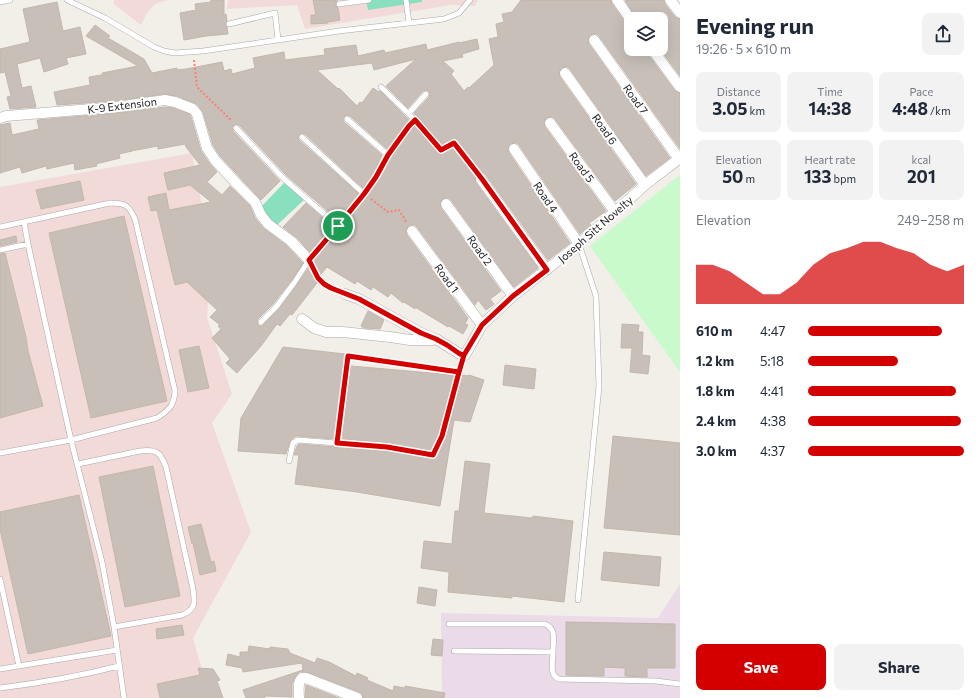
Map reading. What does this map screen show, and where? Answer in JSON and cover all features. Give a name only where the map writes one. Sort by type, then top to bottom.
[{"type":"street","points":[[617,0],[625,12]]},
{"type":"street","points":[[670,0],[680,13]]},
{"type":"street","name":"Road 7","points":[[594,40],[679,158]]},
{"type":"street","points":[[657,56],[680,87]]},
{"type":"street","name":"Road 6","points":[[565,73],[645,185]]},
{"type":"street","name":"K-9 Extension","points":[[0,118],[6,116],[116,107],[165,100],[175,102],[193,110],[197,114],[207,148],[215,160],[236,184],[255,202],[261,215],[268,224],[291,241],[309,260]]},
{"type":"street","name":"Road 5","points":[[550,123],[615,212]]},
{"type":"street","name":"Road 4","points":[[514,149],[579,244]]},
{"type":"street","name":"Joseph Sitt Novelty","points":[[464,355],[482,325],[513,296],[579,244],[645,185],[679,158]]},
{"type":"street","points":[[482,179],[547,270]]},
{"type":"street","name":"Road 2","points":[[446,204],[513,296]]},
{"type":"street","name":"Road 1","points":[[412,231],[482,325]]},
{"type":"street","points":[[346,294],[359,299],[464,355]]},
{"type":"street","points":[[302,319],[314,328],[326,332],[343,332],[410,340],[426,341],[436,339]]},
{"type":"street","points":[[299,698],[299,684],[302,678],[306,678],[357,698]]},
{"type":"lane","points":[[0,2],[10,0]]},
{"type":"lane","points":[[67,0],[104,18],[154,48],[175,53],[193,52],[339,31],[444,20],[459,13],[470,0]]},
{"type":"lane","points":[[339,4],[369,0]]},
{"type":"lane","points":[[406,0],[409,23]]},
{"type":"lane","points":[[229,24],[274,13],[278,40]]},
{"type":"lane","points":[[261,322],[276,307],[309,260],[364,194],[376,177],[388,155],[415,120],[381,87]]},
{"type":"lane","points":[[409,114],[426,94]]},
{"type":"lane","points":[[347,120],[388,155]]},
{"type":"lane","points":[[236,128],[284,179],[338,226]]},
{"type":"lane","points":[[302,137],[364,194]]},
{"type":"lane","points":[[0,227],[110,203],[126,205],[132,211],[135,219],[175,391],[171,407],[157,418],[71,440],[0,453]]},
{"type":"lane","points":[[24,222],[71,440],[102,562],[114,627],[124,698]]},
{"type":"lane","points":[[0,250],[28,244]]},
{"type":"lane","points":[[578,600],[599,386],[596,296],[579,244]]},
{"type":"lane","points":[[289,461],[293,443],[298,440],[387,447],[433,455],[442,436],[464,355]]},
{"type":"lane","points":[[337,443],[348,356],[459,372]]},
{"type":"lane","points":[[78,464],[149,450],[156,452],[162,457],[166,467],[193,588],[195,598],[194,606],[187,613],[114,627]]},
{"type":"lane","points":[[0,579],[19,666]]},
{"type":"lane","points":[[449,624],[546,624],[550,626],[554,632],[552,670],[556,678],[656,681],[680,684]]},
{"type":"lane","points":[[0,669],[117,650]]},
{"type":"lane","points":[[454,651],[553,652]]},
{"type":"lane","points":[[0,688],[83,674],[119,666]]},
{"type":"path","points":[[193,52],[197,87],[237,126],[236,128]]},
{"type":"path","points":[[415,120],[441,150],[454,143],[482,179]]},
{"type":"path","points":[[364,194],[388,212],[399,210],[412,231]]},
{"type":"path","points":[[309,260],[318,278],[324,284],[346,294]]},
{"type":"shaded area","points":[[114,0],[167,0],[155,4],[147,13],[141,25],[114,4]]},
{"type":"shaded area","points":[[228,0],[478,0],[475,6],[451,5],[305,29],[297,5],[227,9]]},
{"type":"shaded area","points":[[192,153],[209,242],[210,279],[207,317],[232,394],[212,423],[251,532],[193,638],[210,698],[0,698],[0,187]]},
{"type":"shaded area","points":[[680,584],[680,698],[442,698],[441,613],[658,618]]},
{"type":"green space","points":[[366,0],[422,0],[422,2],[368,10]]},
{"type":"green space","points":[[680,175],[680,372],[590,246]]},
{"type":"green space","points":[[285,182],[304,200],[277,225],[260,208]]},
{"type":"building","points":[[211,0],[224,0],[224,15],[226,14],[227,21],[225,25],[227,27],[228,34],[184,40],[180,13],[196,10],[195,4],[211,2]]},
{"type":"building","points":[[313,0],[337,0],[335,5],[338,8],[340,20],[328,23],[311,24],[311,15],[316,15]]},
{"type":"building","points":[[521,0],[611,0],[612,4],[624,21],[624,56],[649,56],[675,91],[680,93],[680,149],[599,36],[597,34],[590,35],[588,40],[589,44],[670,158],[646,176],[570,69],[568,67],[561,68],[559,73],[560,77],[636,184],[615,201],[555,119],[553,117],[546,118],[544,123],[545,127],[606,211],[589,223],[591,225],[580,234],[519,145],[517,143],[510,144],[508,149],[509,153],[570,243],[548,260],[486,175],[484,173],[477,174],[475,179],[476,183],[538,268],[514,287],[451,200],[449,198],[442,199],[440,204],[441,208],[501,291],[490,299],[494,304],[486,310],[478,300],[475,305],[417,227],[415,225],[408,226],[406,231],[407,235],[468,318],[465,324],[468,325],[463,334],[449,326],[448,327],[415,307],[415,309],[404,302],[403,303],[391,293],[388,297],[373,287],[371,290],[357,281],[355,284],[327,267],[315,281],[317,283],[292,315],[290,314],[280,326],[277,324],[261,346],[237,373],[226,363],[230,359],[212,338],[221,329],[218,326],[220,325],[210,317],[217,310],[187,282],[175,285],[157,210],[151,211],[148,197],[166,193],[169,210],[211,202],[190,185],[168,190],[164,173],[200,165],[185,144],[158,149],[158,146],[131,151],[119,154],[120,158],[96,164],[97,166],[75,170],[74,163],[47,169],[46,166],[22,173],[20,167],[0,173],[0,125],[10,123],[12,135],[39,129],[37,120],[165,107],[173,108],[189,114],[201,151],[217,172],[207,182],[222,195],[230,186],[250,206],[255,218],[263,228],[287,246],[303,263],[273,304],[258,319],[258,325],[262,326],[279,309],[310,266],[314,264],[315,259],[367,196],[379,179],[389,159],[418,123],[419,119],[414,113],[429,97],[429,91],[423,91],[408,108],[386,86],[416,59],[374,70],[372,63],[317,70],[338,89],[339,88],[357,106],[360,102],[362,103],[373,88],[379,92],[380,91],[409,120],[387,149],[350,116],[346,115],[344,117],[344,122],[382,155],[373,175],[363,188],[305,134],[301,133],[299,135],[299,140],[359,194],[338,220],[287,176],[239,125],[235,124],[232,127],[233,131],[280,181],[261,200],[220,156],[213,145],[203,112],[195,103],[177,96],[164,94],[115,101],[57,105],[54,92],[90,85],[89,77],[138,66],[86,36],[95,25],[110,36],[108,38],[144,59],[152,73],[177,68],[177,70],[186,69],[222,62],[224,71],[231,69],[232,74],[255,68],[253,58],[284,52],[285,60],[325,55],[324,49],[356,45],[358,56],[384,50],[385,53],[426,44],[427,50],[477,39],[479,49],[462,54],[463,57],[443,61],[454,71],[451,74],[464,91],[494,65],[489,39],[498,37],[496,24],[504,22],[502,14],[512,12]]},
{"type":"building","points":[[625,0],[664,0],[665,4],[675,17],[680,19],[680,76],[665,56],[668,56],[668,12],[633,12]]},
{"type":"building","points":[[57,2],[63,31],[80,27],[86,54],[66,58],[68,64],[44,72],[40,58],[17,64],[22,88],[31,86],[36,107],[10,109],[7,97],[11,96],[5,72],[0,73],[0,49],[30,42],[23,9]]},
{"type":"building","points":[[80,181],[84,200],[41,209],[36,190]]},
{"type":"building","points":[[306,203],[332,226],[310,252],[296,237],[283,227]]},
{"type":"building","points":[[124,216],[167,401],[91,418],[49,233]]},
{"type":"building","points":[[16,236],[17,242],[0,246],[0,240]]},
{"type":"building","points":[[5,253],[26,337],[28,351],[43,406],[0,418],[0,254]]},
{"type":"building","points":[[368,311],[384,320],[380,329],[364,328],[361,326]]},
{"type":"building","points":[[622,324],[639,325],[638,332],[643,332],[642,355],[650,356],[648,374],[630,372],[632,348],[621,348]]},
{"type":"building","points":[[199,346],[209,388],[188,392],[179,350]]},
{"type":"building","points":[[283,347],[345,354],[334,439],[296,436],[290,441],[286,454],[238,451],[241,418]]},
{"type":"building","points":[[505,365],[536,369],[534,389],[503,385]]},
{"type":"building","points":[[351,366],[454,375],[438,435],[431,451],[387,443],[341,439]]},
{"type":"building","points":[[462,375],[469,375],[484,380],[470,422],[454,420],[440,506],[357,492],[295,484],[299,455],[294,455],[299,444],[386,451],[432,459],[435,458],[446,437]]},
{"type":"building","points":[[613,436],[680,443],[680,535],[604,528]]},
{"type":"building","points":[[465,461],[490,464],[484,513],[532,518],[533,516],[573,521],[564,602],[512,596],[512,598],[448,592],[449,572],[421,568],[424,541],[452,544],[455,511],[459,511]]},
{"type":"building","points":[[153,466],[180,596],[125,607],[99,477]]},
{"type":"building","points":[[79,495],[111,636],[28,654],[0,529],[0,512]]},
{"type":"building","points":[[201,524],[211,562],[214,561],[216,571],[200,575],[188,527]]},
{"type":"building","points":[[604,552],[661,557],[659,586],[601,580]]},
{"type":"building","points":[[419,587],[437,590],[435,606],[417,603]]},
{"type":"building","points":[[566,622],[675,624],[675,668],[647,668],[647,677],[625,676],[625,668],[604,667],[604,676],[566,675]]},
{"type":"building","points":[[182,625],[184,635],[157,639],[156,629]]},
{"type":"building","points":[[433,639],[443,640],[442,656],[431,655]]},
{"type":"building","points":[[249,646],[270,649],[270,647],[288,649],[290,653],[315,663],[317,658],[329,662],[356,676],[357,673],[368,678],[367,680],[393,691],[394,686],[405,688],[405,686],[445,693],[444,698],[363,698],[362,694],[359,692],[306,672],[299,672],[292,684],[292,697],[265,696],[265,698],[246,698],[243,690],[303,670],[302,663],[243,672],[242,668],[226,665],[228,654],[240,657],[240,652],[248,652]]},
{"type":"building","points":[[198,668],[213,669],[220,680],[217,681],[223,698],[160,698],[157,684],[200,675]]},
{"type":"building","points":[[306,685],[339,698],[305,698]]},
{"type":"route","points":[[338,226],[309,260],[318,278],[331,288],[359,299],[464,355],[442,436],[433,455],[387,447],[337,443],[348,356],[459,372],[464,355],[482,325],[513,296],[547,270],[482,179],[454,143],[441,150],[415,120],[388,155],[376,177],[364,194],[338,226]]}]
